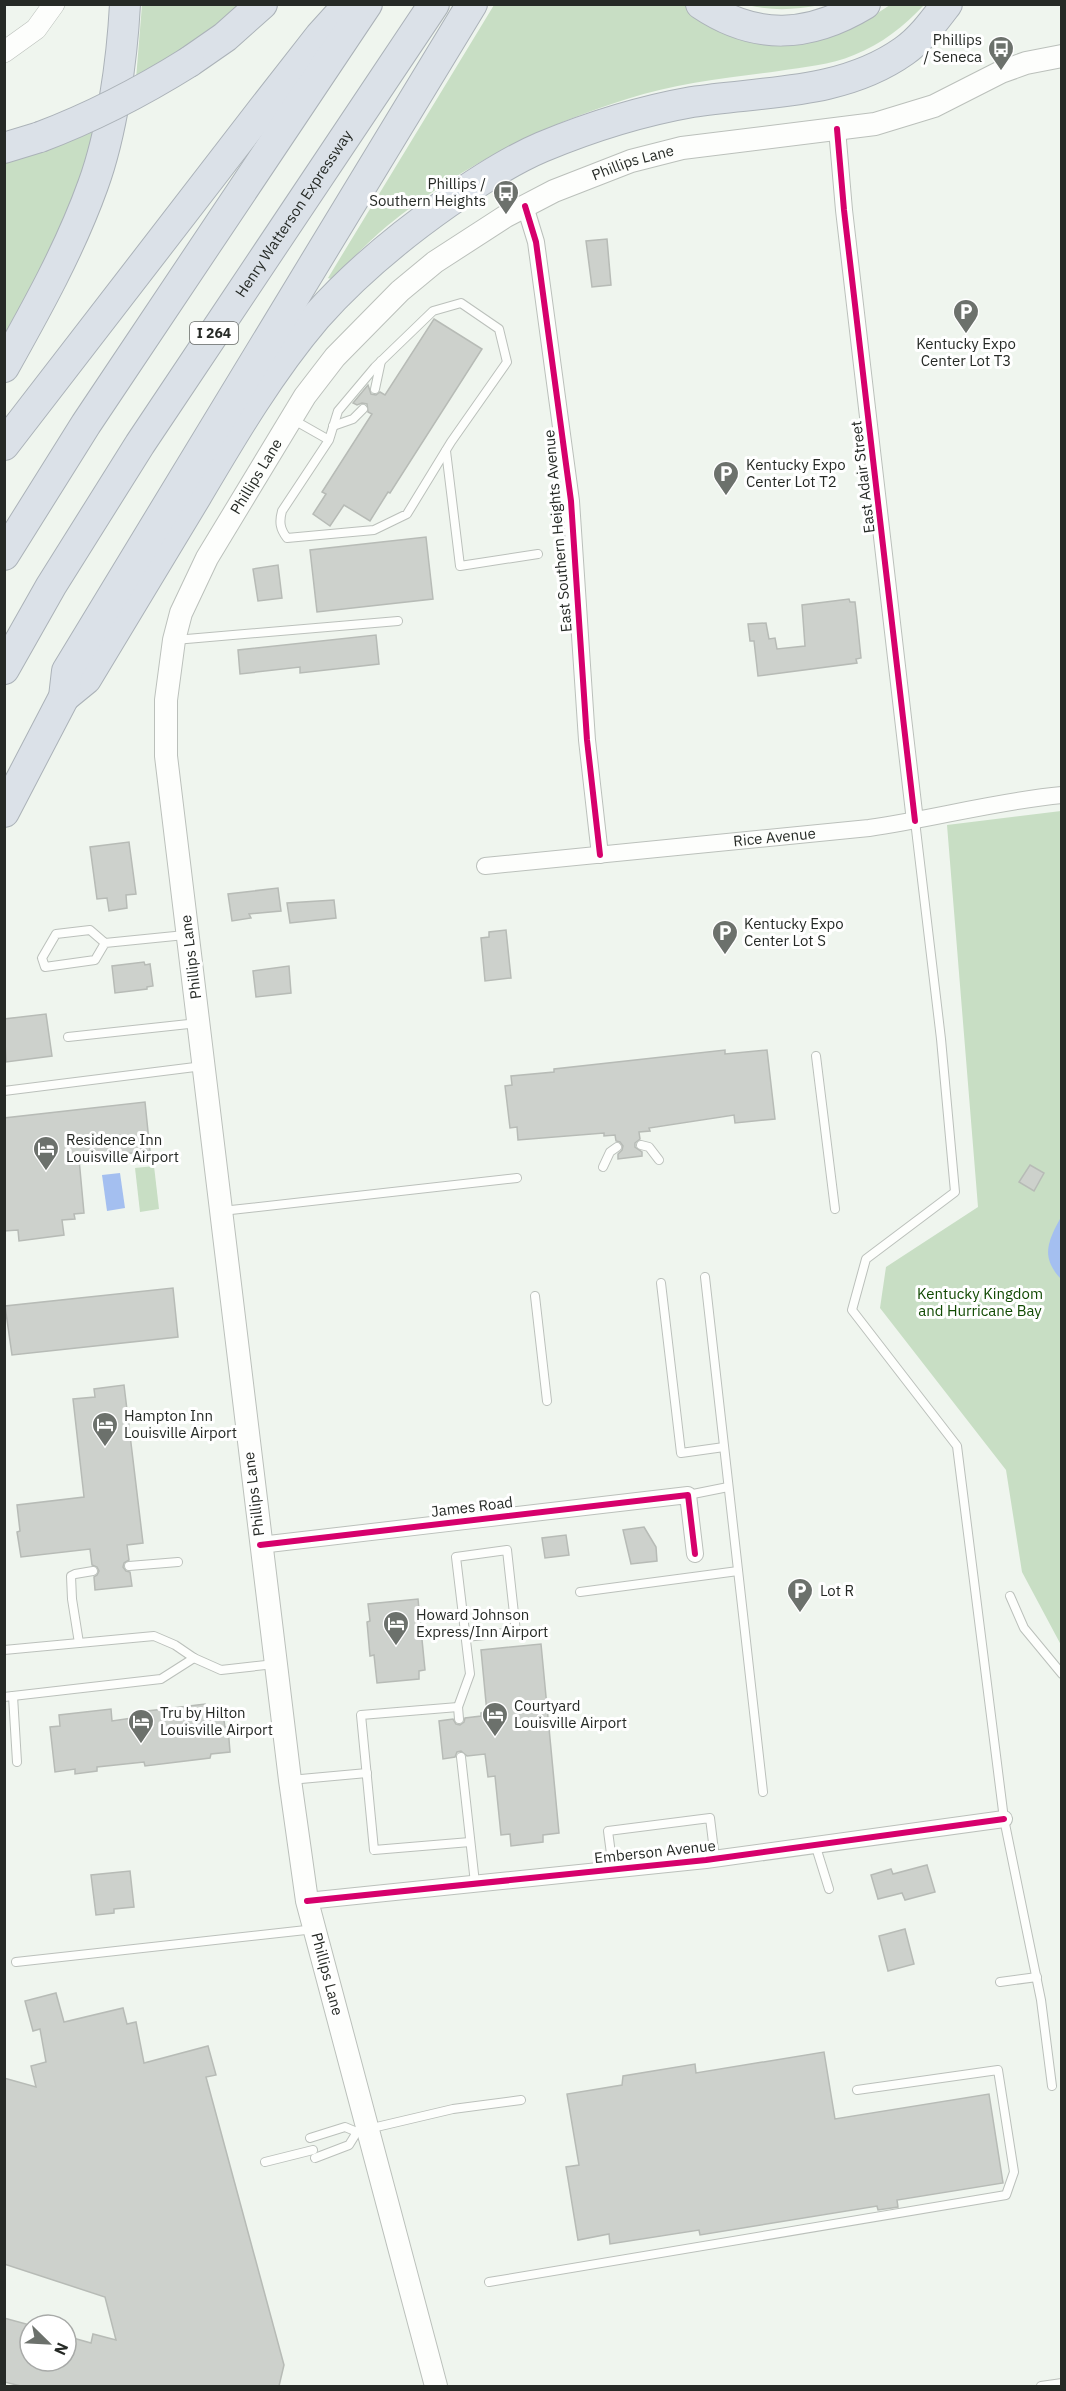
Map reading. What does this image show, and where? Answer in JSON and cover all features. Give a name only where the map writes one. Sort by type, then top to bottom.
[{"type":"highway","points":[[4,367],[55,274],[94,183],[105,144],[122,44],[125,4]]},
{"type":"highway","points":[[4,148],[40,138],[120,103],[189,62],[225,37],[262,4]]},
{"type":"highway","points":[[4,445],[320,36],[349,4]]},
{"type":"highway","points":[[4,555],[86,424],[367,4]]},
{"type":"highway","name":"Henry Watterson Expressway","points":[[4,669],[51,586],[140,444],[434,4]]},
{"type":"highway","points":[[4,812],[64,697],[67,671],[472,4]]},
{"type":"highway","points":[[701,4],[720,17],[739,25],[755,30],[777,31],[796,30],[831,22],[865,4]]},
{"type":"highway","points":[[64,697],[86,679],[232,436],[291,348],[349,283],[382,252],[421,221],[503,167],[540,148],[594,128],[691,103],[829,85],[853,78],[905,51],[928,28],[947,4]]},
{"type":"main road","name":"Phillips Lane","points":[[436,2386],[363,2131],[308,1900],[290,1780],[166,756],[166,700],[174,640],[181,613],[207,558],[305,396],[335,357],[400,291],[435,261],[468,239],[554,191],[631,161],[682,148],[875,124],[915,114],[950,99],[1001,72],[1026,63],[1062,56]]},
{"type":"street","points":[[4,52],[36,29],[54,4]]},
{"type":"street","name":"East Adair Street","points":[[837,129],[844,210],[915,821]]},
{"type":"street","name":"East Southern Heights Avenue","points":[[525,206],[536,242],[569,490],[586,730],[600,855]]},
{"type":"street","name":"Rice Avenue","points":[[485,866],[789,837],[915,821],[1062,795]]},
{"type":"street","points":[[688,1495],[695,1554]]},
{"type":"street","name":"James Road","points":[[260,1545],[688,1495]]},
{"type":"street","name":"Emberson Avenue","points":[[308,1900],[715,1859],[1004,1819]]},
{"type":"lane","points":[[461,303],[499,329],[507,362],[446,451],[407,514],[374,530],[287,538],[281,531],[282,511],[329,440],[338,411],[381,361],[433,311],[461,303]]},
{"type":"lane","points":[[375,389],[381,361]]},
{"type":"lane","points":[[333,426],[353,419],[363,409]]},
{"type":"lane","points":[[292,419],[329,440]]},
{"type":"lane","points":[[446,451],[460,566],[538,554]]},
{"type":"lane","points":[[174,640],[398,621]]},
{"type":"lane","points":[[915,821],[941,1039],[955,1192],[866,1259],[852,1310],[957,1446],[1004,1819],[1036,1977],[1052,2086]]},
{"type":"lane","points":[[105,943],[95,960],[45,967],[42,958],[56,934],[90,930],[105,943],[189,935]]},
{"type":"lane","points":[[68,1037],[199,1023]]},
{"type":"lane","points":[[816,1056],[835,1209]]},
{"type":"lane","points":[[4,1091],[204,1066]]},
{"type":"lane","points":[[641,1144],[649,1147],[659,1160]]},
{"type":"lane","points":[[603,1167],[610,1152],[616,1147]]},
{"type":"lane","points":[[221,1211],[517,1178]]},
{"type":"lane","points":[[705,1277],[763,1792]]},
{"type":"lane","points":[[661,1283],[681,1453],[724,1447]]},
{"type":"lane","points":[[535,1296],[547,1401]]},
{"type":"lane","points":[[688,1495],[728,1487]]},
{"type":"lane","points":[[459,1719],[458,1707],[470,1674],[465,1637],[456,1557],[507,1551],[516,1632],[465,1637]]},
{"type":"lane","points":[[129,1566],[177,1562]]},
{"type":"lane","points":[[79,1643],[70,1582],[75,1574],[93,1571]]},
{"type":"lane","points":[[580,1592],[738,1571]]},
{"type":"lane","points":[[1010,1596],[1024,1628],[1062,1674]]},
{"type":"lane","points":[[4,1650],[154,1636],[221,1671],[275,1664]]},
{"type":"lane","points":[[17,1762],[9,1697],[161,1679],[194,1658]]},
{"type":"lane","points":[[458,1707],[361,1715],[374,1850],[470,1842]]},
{"type":"lane","points":[[461,1757],[474,1883]]},
{"type":"lane","points":[[290,1780],[367,1773]]},
{"type":"lane","points":[[613,1869],[608,1831],[710,1818],[715,1859]]},
{"type":"lane","points":[[815,1844],[829,1889]]},
{"type":"lane","points":[[16,1962],[315,1929]]},
{"type":"lane","points":[[1000,1982],[1036,1977]]},
{"type":"lane","points":[[489,2282],[1006,2195],[1014,2172],[998,2070],[857,2090]]},
{"type":"lane","points":[[310,2138],[345,2127],[363,2131],[453,2109],[521,2100]]},
{"type":"lane","points":[[265,2162],[350,2145],[363,2131]]},
{"type":"lane","points":[[1041,2386],[1062,2383]]},
{"type":"green space","points":[[142,5],[244,5],[191,44],[136,79]]},
{"type":"green space","points":[[494,5],[707,5],[829,37],[859,25],[890,5],[924,5],[883,40],[864,51],[836,61],[646,93],[594,110],[531,136],[442,185],[380,232],[331,279],[328,278]]},
{"type":"green space","points":[[747,5],[820,5],[783,9]]},
{"type":"green space","points":[[95,130],[60,234],[5,340],[5,159]]},
{"type":"green space","name":"Kentucky Kingdom and Hurricane Bay","points":[[1061,811],[1061,1645],[1022,1572],[1006,1470],[880,1308],[886,1267],[978,1207],[947,825]]},
{"type":"green space","points":[[154,1166],[159,1209],[140,1212],[135,1168]]},
{"type":"water","points":[[120,1173],[125,1208],[107,1211],[102,1175]]},
{"type":"water","points":[[1061,1217],[1061,1279],[1050,1263],[1048,1249]]},
{"type":"building","points":[[607,239],[611,285],[592,287],[586,241]]},
{"type":"building","points":[[434,319],[482,349],[370,521],[344,505],[330,526],[313,514],[326,494],[322,492],[372,414],[368,412],[367,404],[353,403],[368,385],[371,394],[376,395],[380,392],[385,395]]},
{"type":"building","points":[[426,537],[433,599],[317,612],[310,550]]},
{"type":"building","points":[[278,565],[282,598],[258,601],[253,569]]},
{"type":"building","points":[[849,599],[850,602],[855,602],[861,658],[856,659],[857,663],[758,676],[754,641],[750,641],[748,624],[766,623],[769,639],[775,638],[777,649],[805,646],[802,605]]},
{"type":"building","points":[[376,635],[379,664],[300,673],[300,667],[240,674],[238,650]]},
{"type":"building","points":[[129,842],[136,894],[126,895],[127,908],[109,911],[107,898],[97,899],[90,847]]},
{"type":"building","points":[[278,888],[281,911],[249,914],[251,918],[232,921],[228,894]]},
{"type":"building","points":[[334,900],[336,918],[290,923],[287,903]]},
{"type":"building","points":[[506,930],[511,978],[485,981],[481,938],[489,937],[489,932]]},
{"type":"building","points":[[144,962],[145,965],[150,964],[153,986],[147,989],[115,993],[112,966]]},
{"type":"building","points":[[289,966],[291,993],[256,997],[253,971]]},
{"type":"building","points":[[46,1014],[52,1056],[6,1062],[4,1019]]},
{"type":"building","points":[[725,1050],[725,1054],[767,1050],[775,1119],[735,1123],[734,1115],[649,1128],[650,1131],[639,1132],[640,1139],[635,1143],[635,1147],[642,1152],[642,1156],[618,1159],[623,1146],[616,1141],[615,1135],[604,1136],[604,1133],[518,1140],[517,1127],[510,1128],[505,1086],[512,1085],[511,1076]]},
{"type":"building","name":"Residence Inn Louisville Airport","points":[[145,1102],[150,1151],[79,1159],[84,1213],[74,1214],[75,1219],[62,1220],[64,1235],[19,1241],[18,1230],[4,1231],[4,1118]]},
{"type":"building","points":[[1030,1165],[1044,1173],[1034,1191],[1019,1182]]},
{"type":"building","points":[[173,1288],[178,1337],[12,1355],[5,1306]]},
{"type":"building","name":"Hampton Inn Louisville Airport","points":[[124,1385],[143,1543],[127,1545],[129,1560],[124,1563],[123,1567],[130,1572],[132,1586],[95,1590],[94,1577],[99,1571],[92,1565],[90,1549],[21,1557],[17,1532],[20,1531],[17,1505],[84,1497],[73,1399],[95,1397],[94,1389]]},
{"type":"building","points":[[644,1527],[656,1547],[657,1561],[631,1564],[623,1530]]},
{"type":"building","points":[[566,1535],[569,1555],[545,1558],[542,1538]]},
{"type":"building","name":"Howard Johnson Express/Inn Airport","points":[[418,1599],[425,1670],[419,1671],[419,1679],[377,1683],[374,1655],[370,1656],[368,1604]]},
{"type":"building","name":"Courtyard Louisville Airport","points":[[541,1644],[559,1833],[543,1835],[543,1842],[511,1846],[510,1834],[501,1835],[495,1776],[488,1777],[485,1754],[467,1756],[461,1751],[457,1752],[455,1757],[443,1759],[439,1721],[453,1719],[456,1724],[460,1725],[465,1718],[487,1713],[481,1650]]},
{"type":"building","name":"Tru by Hilton Louisville Airport","points":[[205,1704],[205,1711],[222,1708],[225,1727],[228,1727],[230,1752],[211,1754],[210,1758],[145,1766],[144,1762],[97,1767],[97,1771],[75,1774],[75,1769],[55,1772],[50,1727],[60,1726],[59,1715],[111,1709],[112,1721],[139,1717],[139,1712]]},
{"type":"building","points":[[927,1865],[935,1892],[905,1900],[902,1893],[878,1899],[871,1875],[891,1869],[893,1874]]},
{"type":"building","points":[[130,1871],[134,1907],[114,1909],[114,1913],[96,1915],[91,1875]]},
{"type":"building","points":[[905,1929],[914,1964],[888,1971],[879,1936]]},
{"type":"building","points":[[56,1993],[64,2022],[123,2008],[127,2024],[136,2022],[144,2063],[208,2046],[216,2075],[206,2077],[284,2365],[279,2386],[21,2386],[4,2382],[4,2318],[18,2322],[18,2373],[78,2373],[78,2339],[91,2343],[93,2334],[116,2340],[105,2297],[4,2264],[4,2078],[36,2087],[31,2066],[46,2062],[40,2029],[33,2031],[25,2001]]},
{"type":"building","points":[[824,2052],[835,2119],[989,2094],[1003,2183],[897,2200],[898,2207],[878,2210],[877,2206],[700,2235],[699,2230],[610,2244],[609,2234],[578,2240],[566,2167],[579,2165],[567,2094],[622,2085],[623,2076],[695,2064],[696,2073]]},
{"type":"cycle path","points":[[837,129],[844,210],[915,821]]},
{"type":"cycle path","points":[[525,206],[536,242],[571,501],[587,740],[600,855]]},
{"type":"cycle path","points":[[260,1545],[688,1495],[695,1554]]},
{"type":"cycle path","points":[[307,1901],[706,1860],[1004,1819]]},
{"type":"place","name":"Phillips / Seneca","points":[[1001,72]]},
{"type":"place","name":"Phillips / Southern Heights","points":[[506,216]]},
{"type":"place","name":"Kentucky Expo Center Lot T3","points":[[966,335]]},
{"type":"place","name":"Kentucky Expo Center Lot T2","points":[[726,497]]},
{"type":"place","name":"Kentucky Expo Center Lot S","points":[[725,956]]},
{"type":"place","name":"Residence Inn Louisville Airport","points":[[46,1172]]},
{"type":"place","name":"Hampton Inn Louisville Airport","points":[[105,1448]]},
{"type":"place","name":"Lot R","points":[[800,1614]]},
{"type":"place","name":"Howard Johnson Express/Inn Airport","points":[[396,1647]]},
{"type":"place","name":"Courtyard Louisville Airport","points":[[495,1738]]},
{"type":"place","name":"Tru by Hilton Louisville Airport","points":[[141,1745]]}]
